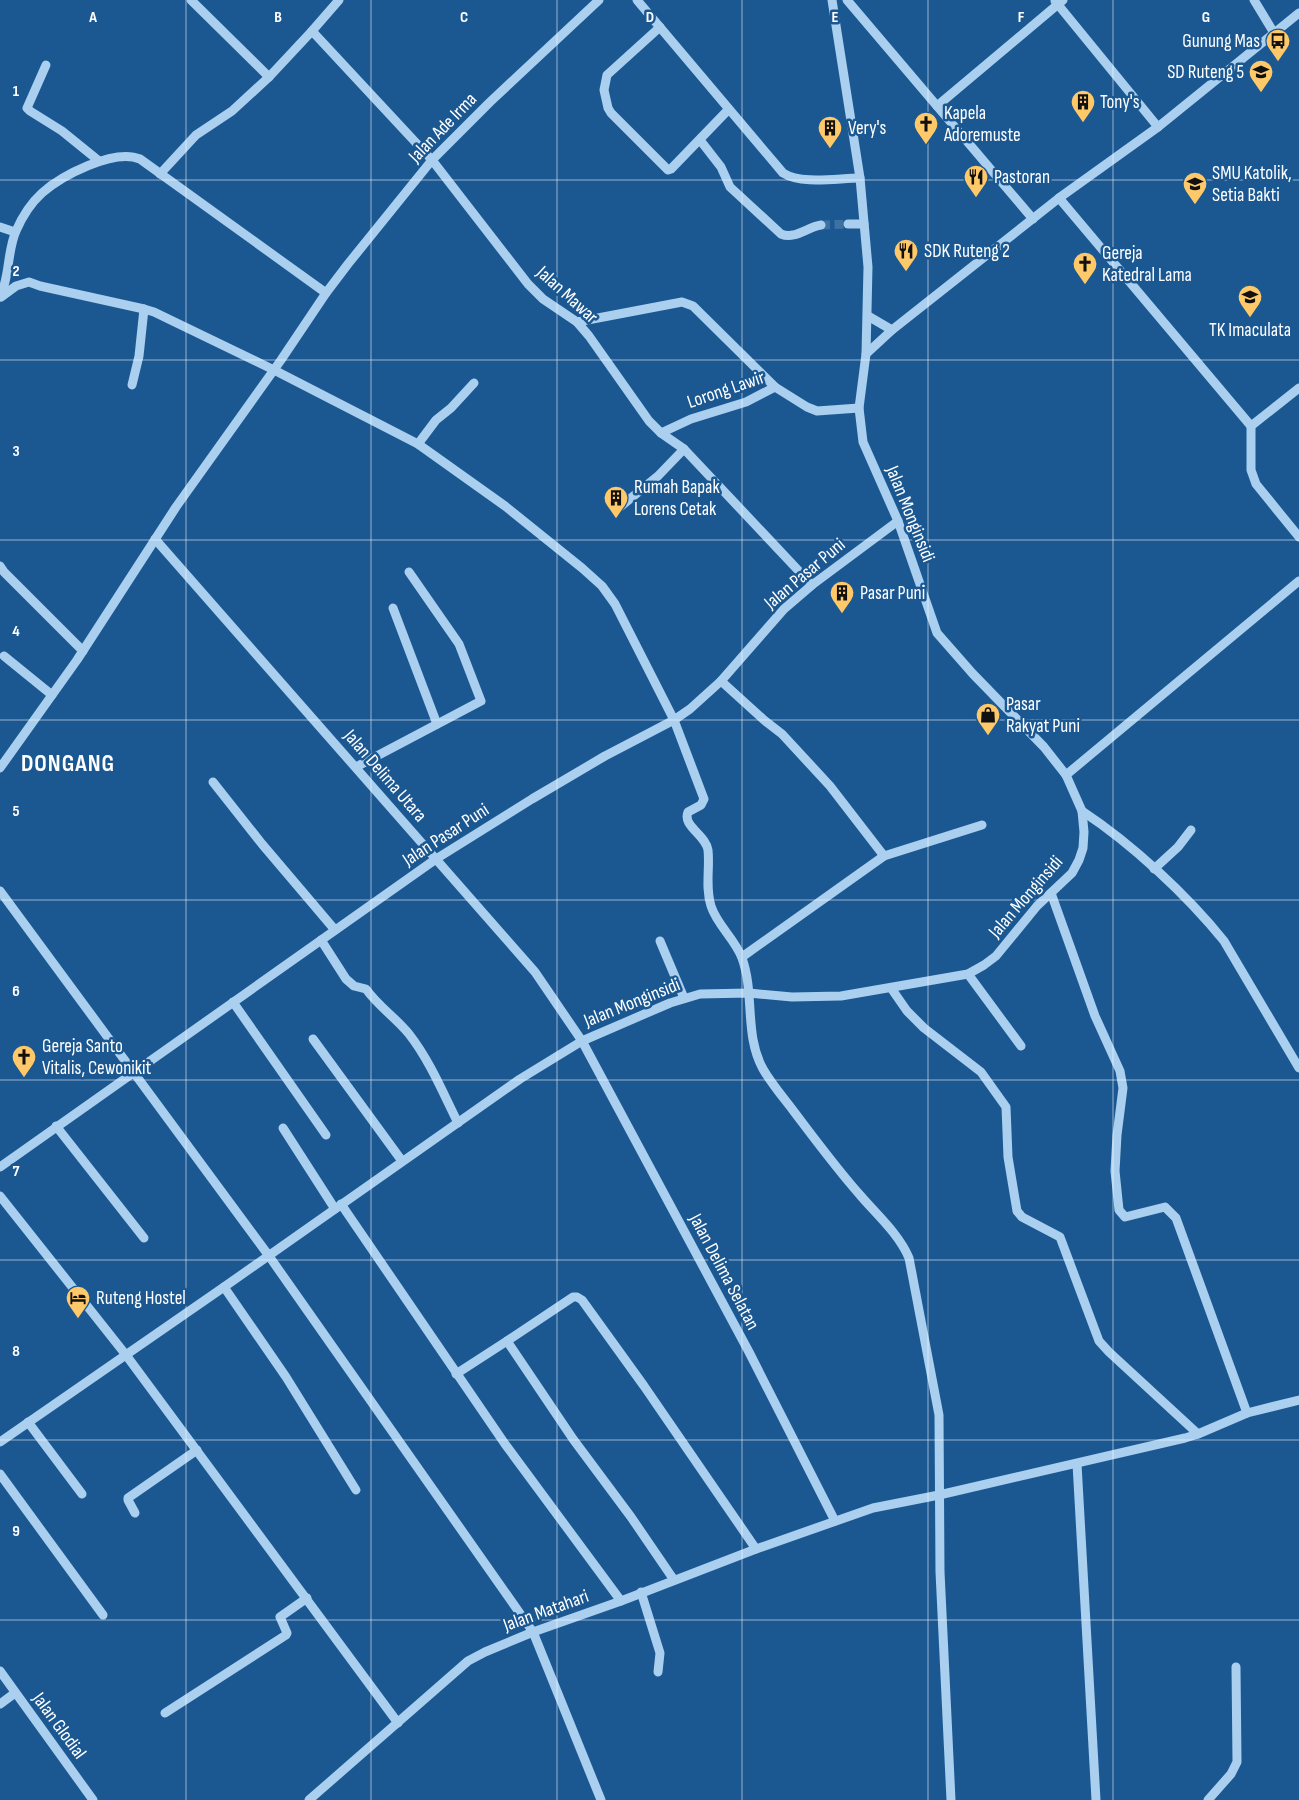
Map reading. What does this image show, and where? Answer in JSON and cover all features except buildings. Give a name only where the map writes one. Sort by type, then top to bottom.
[{"type":"street","points":[[191,0],[269,77]]},
{"type":"street","points":[[160,174],[196,135],[232,111],[269,77],[339,0]]},
{"type":"street","name":"Jalan Ade Irma","points":[[0,768],[83,651],[176,507],[274,370],[326,293],[432,160],[490,102],[599,0]]},
{"type":"street","points":[[637,0],[728,110],[778,168],[788,176],[802,180],[860,178]]},
{"type":"street","name":"Jalan Monginsidi","points":[[0,1442],[520,1079],[582,1041],[684,998],[711,993],[749,993],[792,997],[841,996],[968,974],[996,956],[1037,906],[1072,874],[1083,848],[1084,832],[1082,811],[1066,775],[1044,747],[973,674],[937,633],[898,521],[863,442],[859,408],[866,354],[868,267],[860,178],[832,0]]},
{"type":"street","points":[[846,0],[1033,219]]},
{"type":"street","points":[[1254,0],[1274,33]]},
{"type":"street","points":[[937,106],[1058,2],[1158,127]]},
{"type":"street","points":[[866,354],[892,330],[1058,198],[1158,127],[1299,14]]},
{"type":"street","points":[[660,27],[607,75],[604,90],[608,108],[668,170],[728,110]]},
{"type":"street","name":"Jalan Mawar","points":[[312,31],[432,160],[528,284],[542,299],[577,322],[589,336],[649,422],[684,449],[812,585]]},
{"type":"street","points":[[46,65],[26,108],[62,131],[99,161]]},
{"type":"street","points":[[700,140],[721,166],[730,188],[782,234],[792,236],[811,226],[821,225]]},
{"type":"street","points":[[0,297],[15,232],[29,208],[41,194],[55,183],[99,161],[134,156],[326,293]]},
{"type":"street","points":[[1058,198],[1251,426],[1251,470],[1256,484],[1299,537]]},
{"type":"street","points":[[848,224],[864,224]]},
{"type":"street","points":[[0,227],[15,232]]},
{"type":"street","points":[[0,297],[16,286],[29,282],[144,309],[154,312],[274,370],[418,444],[504,506],[582,568],[602,586],[615,604],[674,720],[704,799],[701,805],[688,812],[686,816],[687,821],[704,839],[708,847],[707,884],[711,907],[742,957],[749,993],[752,1036],[763,1069],[830,1160],[900,1241],[909,1258],[939,1414],[940,1572],[951,1800]]},
{"type":"street","points":[[577,322],[682,302],[689,304],[775,387]]},
{"type":"street","points":[[132,386],[139,356],[144,309]]},
{"type":"street","points":[[868,316],[892,330]]},
{"type":"street","points":[[418,444],[436,420],[451,408],[474,383]]},
{"type":"street","name":"Lorong Lawir","points":[[661,433],[691,418],[746,402],[775,387],[812,409],[859,408]]},
{"type":"street","points":[[1251,426],[1299,388]]},
{"type":"street","points":[[620,507],[658,476],[684,449]]},
{"type":"street","name":"Jalan Pasar Puni","points":[[0,1167],[436,859],[597,761],[674,720],[690,709],[721,681],[784,609],[812,585],[898,521]]},
{"type":"street","name":"Jalan Delima Utara","points":[[155,540],[535,972],[582,1041]]},
{"type":"street","points":[[0,566],[83,651]]},
{"type":"street","points":[[356,767],[479,703],[481,700],[459,644],[409,572]]},
{"type":"street","points":[[1066,775],[1299,581]]},
{"type":"street","points":[[392,608],[437,724]]},
{"type":"street","points":[[4,656],[52,695]]},
{"type":"street","points":[[721,681],[782,734],[830,786],[884,856]]},
{"type":"street","points":[[213,782],[262,844],[335,930]]},
{"type":"street","points":[[1082,811],[1112,831],[1154,869],[1201,914],[1224,941],[1299,1068]]},
{"type":"street","points":[[742,957],[884,856],[982,825]]},
{"type":"street","points":[[1154,869],[1178,847],[1191,830]]},
{"type":"street","points":[[0,892],[269,1256],[533,1632],[601,1800]]},
{"type":"street","points":[[1050,893],[1095,1016],[1120,1071],[1122,1081],[1116,1135],[1115,1171],[1119,1210],[1125,1217],[1165,1207],[1176,1218],[1247,1413]]},
{"type":"street","points":[[321,940],[346,979],[354,986],[366,989],[413,1039],[429,1064],[458,1123]]},
{"type":"street","points":[[660,941],[684,998]]},
{"type":"street","points":[[968,974],[1020,1046]]},
{"type":"street","points":[[891,988],[908,1011],[924,1028],[981,1072],[1006,1107],[1008,1157],[1017,1211],[1022,1217],[1060,1238],[1099,1341],[1198,1434]]},
{"type":"street","points":[[233,1002],[326,1135]]},
{"type":"street","points":[[313,1040],[402,1161]]},
{"type":"street","name":"Jalan Delima Selatan","points":[[582,1041],[749,1352],[835,1521]]},
{"type":"street","points":[[56,1126],[144,1238]]},
{"type":"street","points":[[283,1128],[505,1444],[621,1602]]},
{"type":"street","points":[[0,1196],[126,1355],[398,1723]]},
{"type":"street","points":[[224,1287],[283,1372],[356,1490]]},
{"type":"street","points":[[456,1374],[573,1297],[577,1297],[582,1300],[644,1386],[756,1549]]},
{"type":"street","points":[[507,1341],[573,1439],[631,1517],[674,1580]]},
{"type":"street","name":"Jalan Matahari","points":[[309,1800],[474,1657],[533,1632],[621,1602],[641,1592],[756,1549],[874,1508],[1077,1464],[1198,1434],[1247,1413],[1299,1400]]},
{"type":"street","points":[[28,1422],[82,1494]]},
{"type":"street","points":[[134,1514],[128,1498],[197,1450]]},
{"type":"street","points":[[1077,1464],[1096,1800]]},
{"type":"street","points":[[0,1474],[102,1615]]},
{"type":"street","points":[[641,1592],[660,1653],[658,1672]]},
{"type":"street","points":[[165,1713],[285,1637],[287,1633],[280,1618],[307,1598]]},
{"type":"street","points":[[1208,1800],[1231,1774],[1237,1762],[1236,1667]]},
{"type":"street","name":"Jalan Glodial","points":[[0,1671],[93,1800]]},
{"type":"street","points":[[0,1704],[15,1693]]},
{"type":"tunnel","points":[[821,225],[848,224]]},
{"type":"place","name":"Gunung Mas","points":[[1278,62]]},
{"type":"place","name":"SD Ruteng 5","points":[[1261,93]]},
{"type":"place","name":"Tony's","points":[[1083,123]]},
{"type":"place","name":"Kapela Adoremuste","points":[[926,145]]},
{"type":"place","name":"Very's","points":[[830,149]]},
{"type":"place","name":"Pastoran","points":[[976,198]]},
{"type":"place","name":"SMU Katolik, Setia Bakti","points":[[1195,205]]},
{"type":"place","name":"SDK Ruteng 2","points":[[906,272]]},
{"type":"place","name":"Gereja Katedral Lama","points":[[1085,285]]},
{"type":"place","name":"TK Imaculata","points":[[1250,318]]},
{"type":"place","name":"Rumah Bapak Lorens Cetak","points":[[616,519]]},
{"type":"place","name":"Pasar Puni","points":[[842,614]]},
{"type":"place","name":"Pasar Rakyat Puni","points":[[988,736]]},
{"type":"place","name":"Gereja Santo Vitalis, Cewonikit","points":[[24,1078]]},
{"type":"place","name":"Ruteng Hostel","points":[[78,1319]]},
{"type":"district","name":"DONGANG","points":[[68,763]]}]
